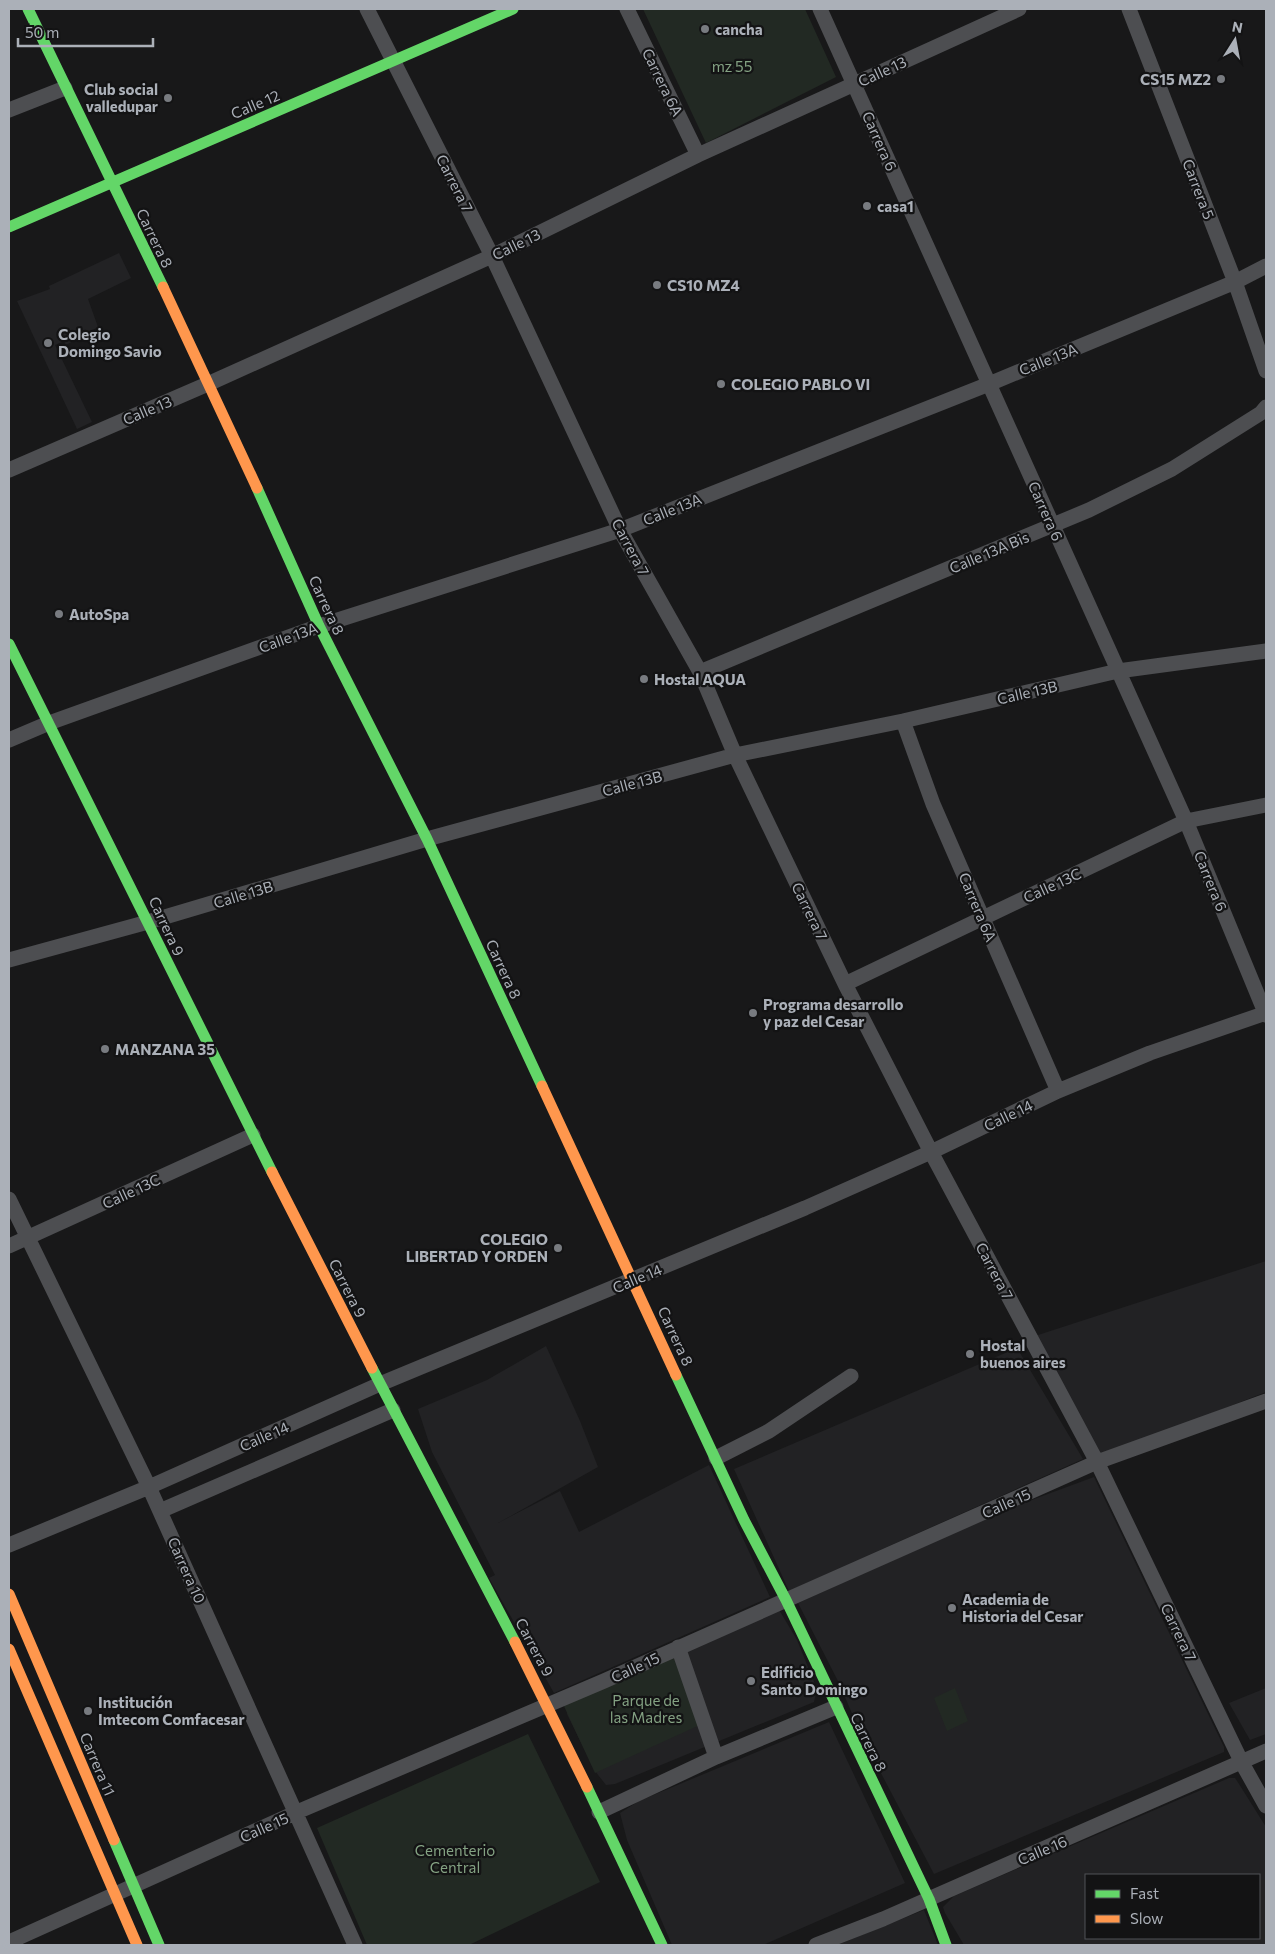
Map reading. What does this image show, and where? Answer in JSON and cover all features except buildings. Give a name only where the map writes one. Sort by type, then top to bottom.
[{"type":"street","name":"Carrera 8","points":[[28,9],[110,182],[210,383],[319,626],[427,839],[744,1520],[786,1600],[929,1899],[946,1945]]},
{"type":"street","name":"Carrera 7","points":[[367,9],[492,256],[620,530],[700,672],[735,755],[845,984],[931,1152],[1097,1462],[1242,1763],[1266,1806]]},
{"type":"street","name":"Calle 12","points":[[9,227],[513,9]]},
{"type":"street","name":"Carrera 6A","points":[[627,9],[698,155]]},
{"type":"street","name":"Carrera 6","points":[[820,9],[1186,821],[1266,1014]]},
{"type":"street","name":"Calle 13","points":[[9,470],[210,383],[492,256],[698,155],[1019,9]]},
{"type":"street","name":"Carrera 5","points":[[1129,9],[1235,282],[1266,371]]},
{"type":"street","points":[[9,110],[65,88]]},
{"type":"street","name":"Calle 13A","points":[[9,740],[49,723],[319,626],[620,530],[989,384],[1235,282],[1266,266]]},
{"type":"street","name":"Calle 13A Bis","points":[[700,672],[1053,525],[1172,469],[1266,407]]},
{"type":"street","name":"Carrera 9","points":[[9,644],[253,1135],[393,1410],[548,1704],[662,1945]]},
{"type":"street","name":"Calle 13B","points":[[9,960],[148,922],[427,839],[735,755],[903,721],[1118,671],[1266,651]]},
{"type":"street","name":"Carrera 6A","points":[[903,721],[933,804],[1058,1091]]},
{"type":"street","name":"Calle 13C","points":[[845,984],[1186,821],[1266,805]]},
{"type":"street","name":"Calle 14","points":[[9,1545],[149,1488],[380,1384],[805,1208],[931,1152],[1058,1091],[1150,1053],[1266,1014]]},
{"type":"street","name":"Calle 13C","points":[[9,1246],[253,1135]]},
{"type":"street","name":"Carrera 10","points":[[9,1199],[160,1511],[297,1812],[355,1945]]},
{"type":"street","points":[[716,1458],[769,1430],[851,1376]]},
{"type":"street","name":"Calle 15","points":[[9,1942],[297,1812],[786,1600],[1097,1462],[1266,1402]]},
{"type":"street","points":[[160,1511],[393,1410]]},
{"type":"street","name":"Carrera 11","points":[[9,1594],[159,1945]]},
{"type":"street","points":[[678,1647],[716,1757]]},
{"type":"street","points":[[9,1649],[137,1945]]},
{"type":"street","points":[[599,1812],[716,1757],[836,1707]]},
{"type":"street","name":"Calle 16","points":[[816,1945],[929,1899],[1266,1751]]},
{"type":"street","points":[[59,1763],[78,1755]]},
{"type":"shaded area","name":"Colegio Domingo Savio","points":[[119,253],[131,278],[88,299],[98,327],[66,345],[64,341],[55,345],[92,422],[77,429],[17,301],[50,289],[49,286]]},
{"type":"shaded area","points":[[1266,1261],[1266,1392],[1098,1458],[1035,1336]]},
{"type":"shaded area","points":[[546,1346],[580,1421],[598,1467],[498,1523],[560,1491],[579,1532],[709,1465],[770,1597],[554,1693],[489,1578],[495,1575],[432,1452],[418,1409],[487,1380]]},
{"type":"shaded area","points":[[1017,1348],[1083,1459],[789,1591],[734,1469]]},
{"type":"shaded area","points":[[1094,1477],[1224,1747],[1224,1752],[934,1874],[862,1737],[839,1683],[798,1603],[1007,1509]]},
{"type":"shaded area","points":[[778,1608],[797,1640],[817,1689],[814,1702],[615,1784],[606,1785],[595,1771],[567,1714],[568,1707]]},
{"type":"shaded area","points":[[1266,1688],[1266,1734],[1250,1740],[1229,1703]]},
{"type":"shaded area","points":[[829,1722],[905,1883],[763,1945],[672,1945],[627,1840],[620,1813],[639,1801]]},
{"type":"shaded area","points":[[1229,1778],[1235,1778],[1266,1827],[1266,1945],[964,1945],[943,1907],[954,1896]]},
{"type":"shaded area","points":[[924,1910],[938,1945],[837,1945]]},
{"type":"green space","name":"mz 55","points":[[643,9],[805,9],[836,77],[706,143]]},
{"type":"green space","name":"Parque de las Madres","points":[[672,1655],[704,1723],[595,1773],[563,1704]]},
{"type":"green space","points":[[955,1688],[968,1721],[947,1731],[934,1698]]},
{"type":"green space","name":"Cementerio Central","points":[[528,1734],[600,1882],[469,1945],[367,1945],[317,1828]]},
{"type":"traffic: fast","points":[[28,9],[163,287]]},
{"type":"traffic: fast","points":[[9,227],[513,9]]},
{"type":"traffic: fast","points":[[257,488],[319,626],[427,839],[542,1086]]},
{"type":"traffic: fast","points":[[9,644],[272,1172]]},
{"type":"traffic: fast","points":[[372,1368],[515,1642]]},
{"type":"traffic: fast","points":[[676,1375],[744,1520],[786,1600],[929,1899],[946,1945]]},
{"type":"traffic: fast","points":[[587,1787],[662,1945]]},
{"type":"traffic: fast","points":[[114,1840],[159,1945]]},
{"type":"traffic: slow","points":[[163,287],[257,488]]},
{"type":"traffic: slow","points":[[542,1086],[676,1375]]},
{"type":"traffic: slow","points":[[272,1172],[372,1368]]},
{"type":"traffic: slow","points":[[9,1594],[114,1840]]},
{"type":"traffic: slow","points":[[515,1642],[587,1787]]},
{"type":"traffic: slow","points":[[9,1649],[137,1945]]},
{"type":"place","name":"cancha","points":[[705,29]]},
{"type":"place","name":"CS15 MZ2","points":[[1221,79]]},
{"type":"place","name":"Club social valledupar","points":[[168,98]]},
{"type":"place","name":"casa1","points":[[867,206]]},
{"type":"place","name":"CS10 MZ4","points":[[657,285]]},
{"type":"place","name":"Colegio Domingo Savio","points":[[48,343]]},
{"type":"place","name":"COLEGIO PABLO VI","points":[[721,384]]},
{"type":"place","name":"AutoSpa","points":[[59,614]]},
{"type":"place","name":"Hostal AQUA","points":[[644,679]]},
{"type":"place","name":"Programa desarrollo y paz del Cesar","points":[[753,1013]]},
{"type":"place","name":"MANZANA 35","points":[[105,1049]]},
{"type":"place","name":"COLEGIO LIBERTAD Y ORDEN","points":[[558,1248]]},
{"type":"place","name":"Hostal buenos aires","points":[[970,1354]]},
{"type":"place","name":"Academia de Historia del Cesar","points":[[952,1608]]},
{"type":"place","name":"Edificio Santo Domingo","points":[[751,1681]]},
{"type":"place","name":"Institución Imtecom Comfacesar","points":[[88,1711]]}]
